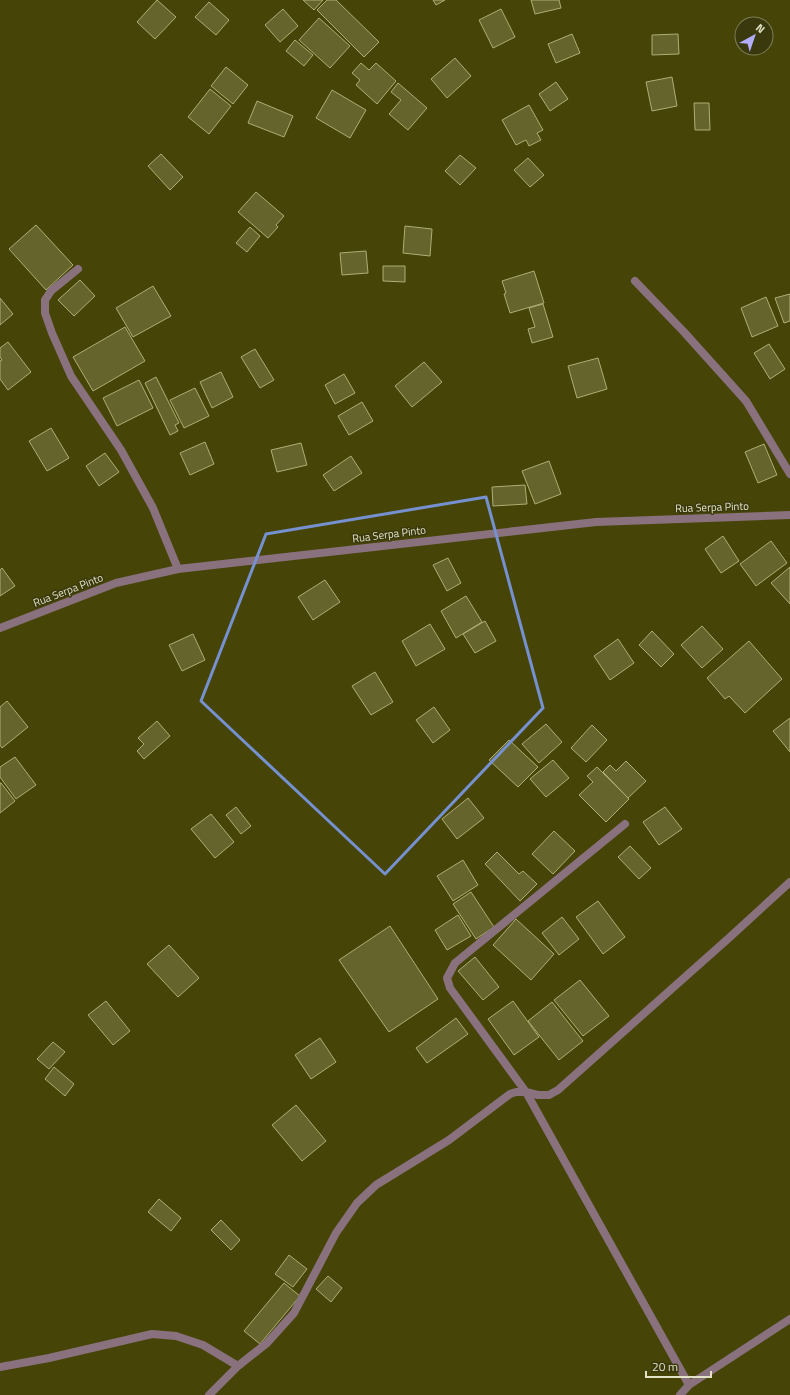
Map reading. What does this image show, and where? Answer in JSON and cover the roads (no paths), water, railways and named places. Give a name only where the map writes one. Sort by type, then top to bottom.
[{"type":"street","points":[[78,269],[51,291],[45,300],[45,313],[71,376],[121,450],[153,508],[178,570]]},
{"type":"street","points":[[636,281],[746,401],[790,474]]},
{"type":"street","name":"Rua Serpa Pinto","points":[[0,628],[116,583],[178,570],[596,522],[790,515]]},
{"type":"street","points":[[625,824],[455,964],[447,978],[450,988],[526,1092],[689,1385]]},
{"type":"street","points":[[209,1395],[238,1366],[267,1343],[294,1313],[336,1233],[357,1203],[376,1185],[449,1140],[510,1094],[516,1092],[526,1092],[538,1095],[549,1095],[558,1090],[790,882]]},
{"type":"street","points":[[680,1395],[689,1385],[790,1319]]},
{"type":"street","points":[[0,1367],[152,1334],[176,1336],[203,1345],[238,1366]]}]
